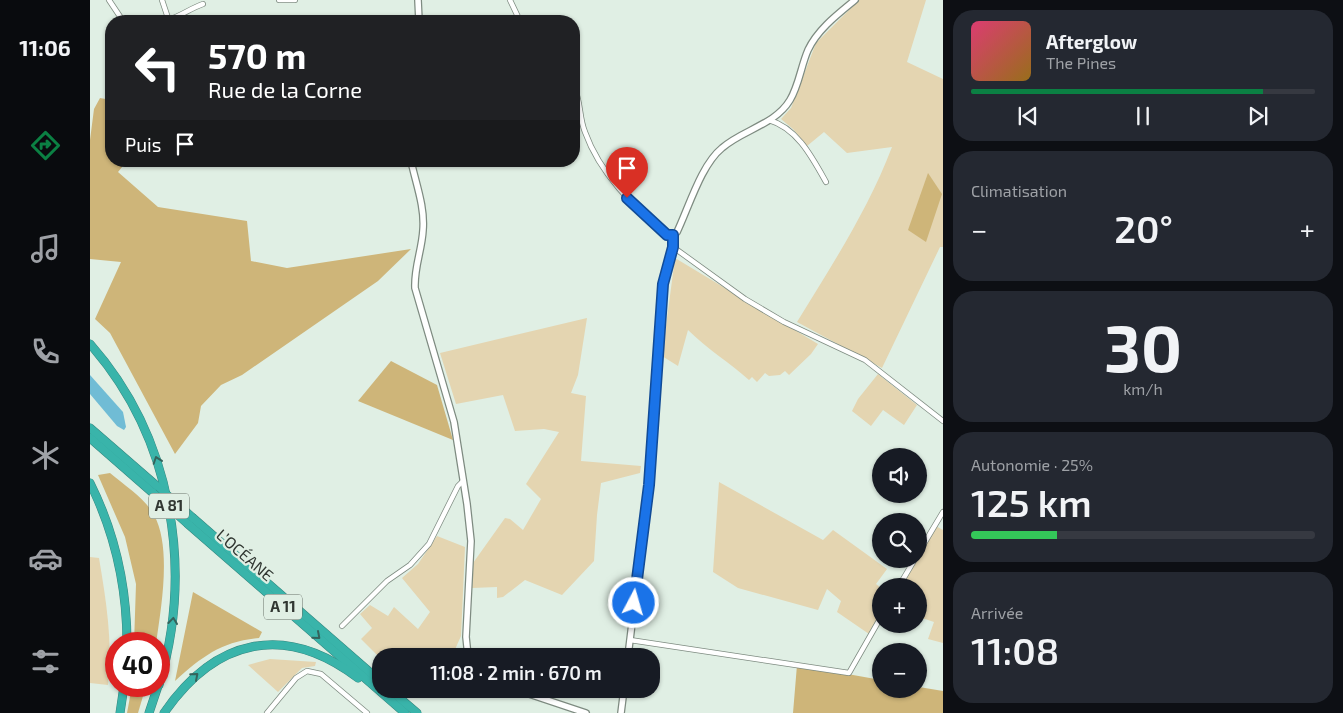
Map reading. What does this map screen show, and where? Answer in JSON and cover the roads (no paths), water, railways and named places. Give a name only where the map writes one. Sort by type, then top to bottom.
[{"type":"highway","name":"A 81","points":[[90,344],[107,365],[133,407],[156,457],[166,488],[175,545],[176,598],[170,636]]},
{"type":"highway","points":[[90,421],[117,446],[123,457]]},
{"type":"highway","name":"L’OCÉANE","points":[[90,428],[156,490]]},
{"type":"highway","name":"L’OCÉANE","points":[[90,438],[156,490],[372,685]]},
{"type":"highway","points":[[90,483],[108,523],[124,595],[126,632]]},
{"type":"highway","points":[[90,495],[115,552]]},
{"type":"highway","name":"L’OCÉANE","points":[[191,521],[372,674]]},
{"type":"highway","points":[[164,713],[181,690],[209,665],[236,651],[263,645],[294,647],[319,654],[349,671],[372,688]]},
{"type":"highway","points":[[120,713],[122,697]]},
{"type":"highway","name":"A 81","points":[[149,713],[155,697]]},
{"type":"highway","name":"L’OCÉANE","points":[[387,698],[405,713]]},
{"type":"highway","points":[[400,698],[417,713]]},
{"type":"street","points":[[109,0],[119,15]]},
{"type":"street","points":[[162,0],[166,15]]},
{"type":"street","points":[[279,0],[295,0]]},
{"type":"street","points":[[418,0],[419,15]]},
{"type":"street","points":[[510,0],[517,15]]},
{"type":"street","points":[[580,119],[585,134],[607,172],[627,198],[667,235],[673,235],[677,232],[710,162],[718,151],[732,140],[781,111],[790,100],[815,38],[855,0]]},
{"type":"street","points":[[183,15],[194,7],[204,4]]},
{"type":"street","points":[[768,120],[780,123],[789,130],[811,155],[826,182]]},
{"type":"street","points":[[413,167],[422,204],[424,226],[416,269],[415,288],[454,422],[470,542],[467,648]]},
{"type":"street","points":[[629,648],[649,485],[663,284],[673,247],[673,235]]},
{"type":"street","points":[[673,247],[745,299],[776,317],[865,360],[943,421]]},
{"type":"street","points":[[342,626],[387,581],[410,565],[429,544],[458,486],[463,481]]},
{"type":"street","points":[[927,539],[943,512]]},
{"type":"street","points":[[630,640],[849,673],[872,633]]},
{"type":"street","points":[[266,713],[296,678],[307,671],[321,674],[367,713]]},
{"type":"street","points":[[541,698],[586,713]]},
{"type":"street","points":[[621,713],[623,698]]},
{"type":"water","points":[[90,375],[123,412],[126,427],[124,430],[117,426],[90,394]]}]
